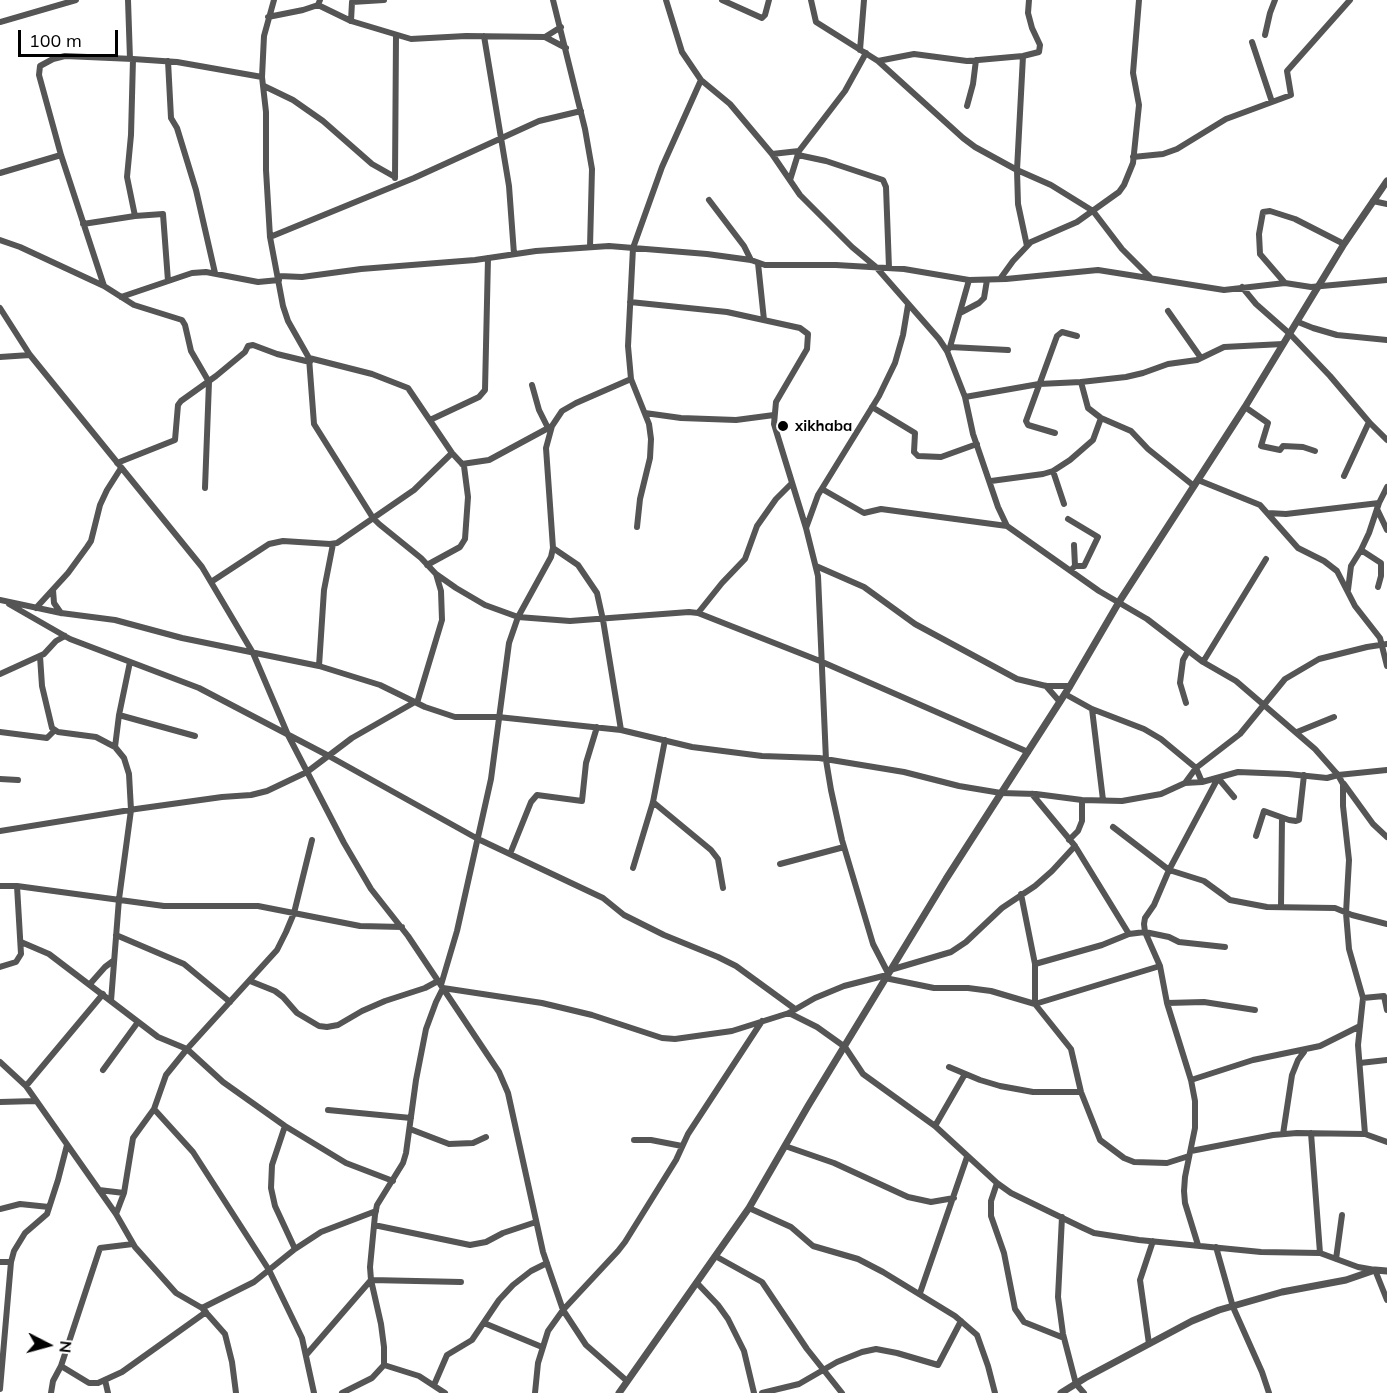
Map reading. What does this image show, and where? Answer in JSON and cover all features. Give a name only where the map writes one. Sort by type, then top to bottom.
[{"type":"street","points":[[0,22],[76,0]]},
{"type":"street","points":[[128,0],[132,59],[128,177],[135,216]]},
{"type":"street","points":[[274,0],[283,13]]},
{"type":"street","points":[[274,0],[263,44],[262,77],[270,237],[288,321],[309,360],[314,424],[373,518],[436,574],[485,604],[518,617],[570,621],[698,613],[820,661],[1028,752]]},
{"type":"street","points":[[351,21],[352,2],[384,0]]},
{"type":"street","points":[[553,0],[581,111],[592,169],[590,247]]},
{"type":"street","points":[[666,0],[682,52],[701,80],[730,104],[814,209],[876,267],[949,349],[977,444],[998,507],[1007,526]]},
{"type":"street","points":[[722,0],[762,18],[769,0]]},
{"type":"street","points":[[811,0],[816,21],[878,61],[975,147],[1017,170],[1051,184],[1093,211],[1122,249],[1151,278]]},
{"type":"street","points":[[790,180],[798,153],[845,91],[863,51],[864,0]]},
{"type":"street","points":[[878,61],[914,54],[976,60],[1023,56],[1039,52],[1041,48],[1028,13],[1029,0]]},
{"type":"street","points":[[1000,279],[1027,246],[1040,237],[1077,222],[1119,192],[1124,185],[1133,163],[1139,105],[1133,73],[1139,0]]},
{"type":"street","points":[[1265,35],[1275,0]]},
{"type":"street","points":[[1133,157],[1163,154],[1177,149],[1226,119],[1291,95],[1287,70],[1350,0]]},
{"type":"street","points":[[268,17],[303,10],[319,2],[351,21],[411,39],[484,36],[545,37],[566,48]]},
{"type":"street","points":[[545,37],[561,27]]},
{"type":"street","points":[[396,35],[396,186]]},
{"type":"street","points":[[484,36],[508,186],[514,254]]},
{"type":"street","points":[[1252,42],[1272,102]]},
{"type":"street","points":[[104,286],[61,155],[39,75],[40,66],[65,56],[132,59],[168,61],[262,77]]},
{"type":"street","points":[[1023,56],[1017,170],[1018,204],[1027,246]]},
{"type":"street","points":[[967,106],[976,60]]},
{"type":"street","points":[[168,61],[171,118],[177,128],[196,190],[215,273]]},
{"type":"street","points":[[636,527],[650,458],[651,439],[649,423],[631,379],[628,346],[633,248],[662,167],[701,80]]},
{"type":"street","points":[[264,86],[293,100],[323,121],[372,164],[395,177]]},
{"type":"street","points":[[270,237],[396,186],[539,122],[581,111]]},
{"type":"street","points":[[772,154],[798,153],[883,180],[886,188],[889,268]]},
{"type":"street","points":[[0,173],[61,155]]},
{"type":"street","points":[[619,1393],[717,1257],[749,1208],[887,974],[1070,686],[1119,602],[1245,407],[1344,244],[1387,181]]},
{"type":"street","points":[[709,200],[744,246],[751,260]]},
{"type":"street","points":[[1373,201],[1387,204]]},
{"type":"street","points":[[1285,283],[1260,254],[1260,228],[1263,212],[1270,211],[1295,219],[1344,244]]},
{"type":"street","points":[[83,224],[164,214],[168,281]]},
{"type":"street","points":[[0,240],[104,286],[134,305],[182,320],[191,351],[209,382],[204,488]]},
{"type":"street","points":[[121,297],[192,273],[215,273],[258,282],[361,268],[450,263],[590,247],[633,248],[751,260],[781,266],[889,268],[938,273],[969,280],[1098,270],[1216,290],[1285,283],[1306,287],[1387,280]]},
{"type":"street","points":[[430,420],[479,398],[485,390],[488,258]]},
{"type":"street","points":[[758,263],[764,302],[764,320]]},
{"type":"street","points":[[949,349],[969,280]]},
{"type":"street","points":[[960,313],[984,298],[987,280]]},
{"type":"street","points":[[1242,287],[1256,304],[1290,334],[1330,376],[1387,440]]},
{"type":"street","points":[[630,302],[727,312],[800,328],[806,332],[807,349],[776,402],[775,429],[816,566],[826,760],[831,790],[844,847],[873,944],[887,974],[934,988],[991,991],[1035,1004],[1160,966]]},
{"type":"street","points":[[806,528],[811,511],[822,489],[872,407],[895,363],[908,305]]},
{"type":"street","points":[[0,308],[30,356],[202,567],[253,653],[288,735],[344,843],[371,889],[402,927],[504,1081],[536,1222],[563,1310],[586,1345],[627,1381]]},
{"type":"street","points":[[1168,311],[1201,358]]},
{"type":"street","points":[[1298,322],[1337,335],[1387,340]]},
{"type":"street","points":[[1055,434],[1026,424],[1039,384],[1060,333],[1077,336]]},
{"type":"street","points":[[965,397],[1039,384],[1081,382],[1143,373],[1168,364],[1190,362],[1224,348],[1283,344]]},
{"type":"street","points":[[36,608],[91,541],[100,505],[119,466],[175,440],[178,405],[181,401],[209,382],[250,345],[288,358],[309,360],[363,372],[403,385],[410,391],[452,453],[465,467],[468,496],[465,539],[460,547],[428,565]]},
{"type":"street","points":[[949,349],[1008,350]]},
{"type":"street","points":[[0,357],[30,356]]},
{"type":"street","points":[[462,464],[489,460],[550,427],[562,411],[569,407],[631,379]]},
{"type":"street","points":[[1081,382],[1088,408],[1101,418],[1131,430],[1148,449],[1196,483],[1253,502],[1268,513],[1298,548],[1324,561],[1337,571],[1355,606],[1385,644],[1387,666]]},
{"type":"street","points":[[342,1393],[372,1378],[384,1365],[381,1324],[370,1280],[376,1211],[403,1163],[419,1059],[426,1029],[452,951],[492,771],[509,642],[518,617],[547,567],[553,548],[546,448],[550,427],[539,410],[532,386]]},
{"type":"street","points":[[872,407],[915,433],[914,452],[918,456],[940,457],[977,444]]},
{"type":"street","points":[[1245,407],[1268,423],[1261,446],[1280,450],[1282,446],[1303,447],[1315,451]]},
{"type":"street","points":[[645,413],[681,418],[736,420],[774,415]]},
{"type":"street","points":[[991,481],[1053,471],[1093,440],[1101,418]]},
{"type":"street","points":[[1344,476],[1369,422]]},
{"type":"street","points":[[211,582],[269,544],[283,541],[333,544],[346,538],[414,490],[452,453]]},
{"type":"street","points":[[1053,471],[1064,504]]},
{"type":"street","points":[[115,478],[126,475]]},
{"type":"street","points":[[698,613],[745,559],[757,526],[776,499],[791,483]]},
{"type":"street","points":[[1348,591],[1351,566],[1370,533],[1378,506],[1387,487]]},
{"type":"street","points":[[822,489],[864,513],[876,508],[1007,526],[1072,569],[1099,591],[1147,619],[1203,662],[1236,681],[1264,703],[1297,732],[1338,775],[1373,825],[1387,837]]},
{"type":"street","points":[[1268,513],[1286,514],[1378,506]]},
{"type":"street","points":[[1378,506],[1387,530]]},
{"type":"street","points":[[800,514],[811,511]]},
{"type":"street","points":[[1068,519],[1098,537],[1084,566],[1072,569]]},
{"type":"street","points":[[319,666],[324,590],[333,544]]},
{"type":"street","points":[[1072,569],[1074,545]]},
{"type":"street","points":[[553,548],[584,573],[597,593],[621,730]]},
{"type":"street","points":[[1361,550],[1381,563],[1378,586]]},
{"type":"street","points":[[1203,662],[1266,559]]},
{"type":"street","points":[[816,566],[864,587],[915,624],[1017,679],[1046,686],[1070,686]]},
{"type":"street","points":[[0,831],[131,810],[251,795],[267,791],[307,772],[352,738],[416,702],[442,620],[441,591],[436,574]]},
{"type":"street","points":[[53,590],[54,603],[61,613]]},
{"type":"street","points":[[3,601],[61,613],[115,620],[182,638],[319,666],[380,685],[425,708],[455,717],[498,717],[597,726],[692,747],[729,753],[826,760],[904,772],[959,786],[1001,793],[1122,801],[1161,794],[1185,783],[1202,782],[1238,772],[1327,778],[1387,770]]},
{"type":"street","points":[[3,601],[65,636],[199,688],[327,755],[478,839],[603,898],[624,915],[736,966],[792,1011],[845,1047],[863,1074],[935,1126],[967,1157],[1011,1193],[1094,1233],[1261,1252],[1320,1253],[1358,1267],[1387,1271]]},
{"type":"street","points":[[56,630],[56,641]]},
{"type":"street","points":[[0,674],[40,656],[65,636]]},
{"type":"street","points":[[1185,783],[1196,768],[1240,734],[1279,684],[1301,668],[1336,654],[1385,644]]},
{"type":"street","points":[[1186,703],[1179,683],[1183,660],[1188,651]]},
{"type":"street","points":[[40,656],[46,704],[52,728],[89,735],[115,747],[124,758],[129,774],[131,810],[119,899],[111,1001]]},
{"type":"street","points":[[115,747],[130,662]]},
{"type":"street","points":[[1046,686],[1060,702]]},
{"type":"street","points":[[1065,694],[1092,709],[1154,734],[1196,768],[1202,782]]},
{"type":"street","points":[[1092,709],[1103,800]]},
{"type":"street","points":[[119,715],[195,736]]},
{"type":"street","points":[[1297,732],[1334,717]]},
{"type":"street","points":[[510,854],[531,802],[537,795],[582,801],[586,763],[597,726]]},
{"type":"street","points":[[0,732],[47,738],[55,730]]},
{"type":"street","points":[[633,868],[653,802],[665,740]]},
{"type":"street","points":[[1256,836],[1264,811],[1282,818],[1299,820],[1304,775]]},
{"type":"street","points":[[1218,778],[1234,797]]},
{"type":"street","points":[[1198,1245],[1185,1203],[1185,1177],[1196,1117],[1196,1101],[1167,1003],[1160,966],[1145,932],[1145,918],[1154,905],[1169,870],[1218,778]]},
{"type":"street","points":[[0,779],[18,780]]},
{"type":"street","points":[[1343,784],[1349,860],[1346,913],[1349,949],[1363,998],[1358,1045],[1365,1134]]},
{"type":"street","points":[[1032,794],[1075,846],[1129,934]]},
{"type":"street","points":[[1069,840],[1078,831],[1082,820],[1082,800]]},
{"type":"street","points":[[653,802],[711,850],[718,859],[723,888]]},
{"type":"street","points":[[1281,907],[1282,818]]},
{"type":"street","points":[[1113,827],[1169,870],[1204,881],[1230,900],[1281,907],[1329,908],[1387,924]]},
{"type":"street","points":[[116,1214],[124,1193],[133,1138],[154,1109],[166,1075],[277,950],[294,913],[312,840]]},
{"type":"street","points":[[250,981],[275,991],[297,1013],[319,1026],[327,1027],[338,1025],[385,1000],[425,987],[441,985],[542,1003],[592,1015],[668,1039],[725,1032],[792,1011],[844,986],[951,952],[966,942],[1002,908],[1035,886],[1075,846]]},
{"type":"street","points":[[780,864],[844,847]]},
{"type":"street","points":[[0,886],[17,886],[164,906],[258,906],[360,926],[402,927]]},
{"type":"street","points":[[0,967],[10,965],[19,959],[21,942],[17,886]]},
{"type":"street","points":[[1021,894],[1035,964],[1035,1004],[1071,1049],[1081,1092],[1100,1140],[1124,1158],[1134,1162],[1167,1163],[1190,1154],[1283,1134],[1365,1134],[1387,1142]]},
{"type":"street","points":[[1035,964],[1102,945],[1129,934],[1145,932],[1169,937],[1179,942],[1225,947]]},
{"type":"street","points":[[116,935],[184,964],[231,1002]]},
{"type":"street","points":[[21,942],[49,954],[158,1037],[187,1049],[223,1082],[285,1126],[346,1164],[393,1181]]},
{"type":"street","points":[[90,984],[113,961]]},
{"type":"street","points":[[26,1086],[103,994]]},
{"type":"street","points":[[1363,998],[1384,996],[1387,1010]]},
{"type":"street","points":[[1167,1003],[1204,1002],[1255,1010]]},
{"type":"street","points":[[535,1393],[538,1363],[548,1331],[563,1310],[618,1251],[762,1020]]},
{"type":"street","points":[[103,1070],[138,1022]]},
{"type":"street","points":[[1191,1080],[1253,1060],[1305,1051],[1360,1026]]},
{"type":"street","points":[[1283,1134],[1292,1075],[1298,1060],[1305,1051]]},
{"type":"street","points":[[1360,1063],[1387,1060]]},
{"type":"street","points":[[0,1062],[26,1086],[116,1214],[133,1244],[176,1293],[204,1310],[220,1326],[229,1341],[236,1393]]},
{"type":"street","points":[[949,1067],[980,1080],[1013,1089],[1033,1092],[1081,1092]]},
{"type":"street","points":[[935,1126],[965,1074]]},
{"type":"street","points":[[0,1102],[36,1101]]},
{"type":"street","points":[[154,1109],[193,1152],[268,1270],[292,1314],[307,1354],[314,1393]]},
{"type":"street","points":[[328,1110],[411,1118]]},
{"type":"street","points":[[285,1126],[272,1165],[271,1188],[275,1206],[295,1249]]},
{"type":"street","points":[[410,1129],[449,1144],[473,1143],[486,1137]]},
{"type":"street","points":[[1311,1133],[1320,1253]]},
{"type":"street","points":[[634,1140],[651,1140],[682,1146]]},
{"type":"street","points":[[0,1389],[11,1262],[25,1233],[44,1218],[50,1207],[67,1145]]},
{"type":"street","points":[[785,1146],[834,1163],[908,1197],[931,1202],[954,1198]]},
{"type":"street","points":[[920,1293],[967,1157]]},
{"type":"street","points":[[998,1182],[991,1201],[991,1216],[1004,1253],[1015,1310],[1024,1322],[1064,1338]]},
{"type":"street","points":[[99,1190],[124,1193]]},
{"type":"street","points":[[0,1209],[20,1204],[50,1207]]},
{"type":"street","points":[[749,1208],[791,1227],[813,1246],[858,1259],[920,1293],[962,1321],[977,1335],[995,1393]]},
{"type":"street","points":[[62,1366],[93,1384],[122,1372],[204,1310],[241,1289],[321,1232],[376,1211]]},
{"type":"street","points":[[1336,1259],[1342,1215]]},
{"type":"street","points":[[1062,1217],[1058,1291],[1064,1338],[1076,1384],[1084,1393]]},
{"type":"street","points":[[374,1225],[470,1245],[486,1242],[503,1233],[536,1222]]},
{"type":"street","points":[[1149,1344],[1140,1280],[1153,1241]]},
{"type":"street","points":[[51,1393],[53,1381],[62,1366],[100,1248],[133,1244]]},
{"type":"street","points":[[1216,1247],[1233,1307],[1269,1393]]},
{"type":"street","points":[[717,1257],[762,1282],[807,1349],[842,1393]]},
{"type":"street","points":[[0,1262],[11,1262]]},
{"type":"street","points":[[434,1385],[447,1355],[472,1340],[499,1300],[513,1285],[531,1271],[547,1263]]},
{"type":"street","points":[[1061,1393],[1192,1321],[1282,1292],[1346,1280],[1375,1270]]},
{"type":"street","points":[[1375,1270],[1387,1300]]},
{"type":"street","points":[[307,1354],[370,1280]]},
{"type":"street","points":[[370,1280],[461,1282]]},
{"type":"street","points":[[697,1283],[718,1305],[744,1350],[754,1393]]},
{"type":"street","points":[[762,1393],[799,1384],[837,1362],[876,1349],[938,1365],[962,1321]]},
{"type":"street","points":[[484,1323],[542,1347]]},
{"type":"street","points":[[384,1365],[419,1376],[445,1393]]},
{"type":"street","points":[[105,1380],[108,1393]]},
{"type":"place","name":"xikhaba","points":[[783,426]]}]
